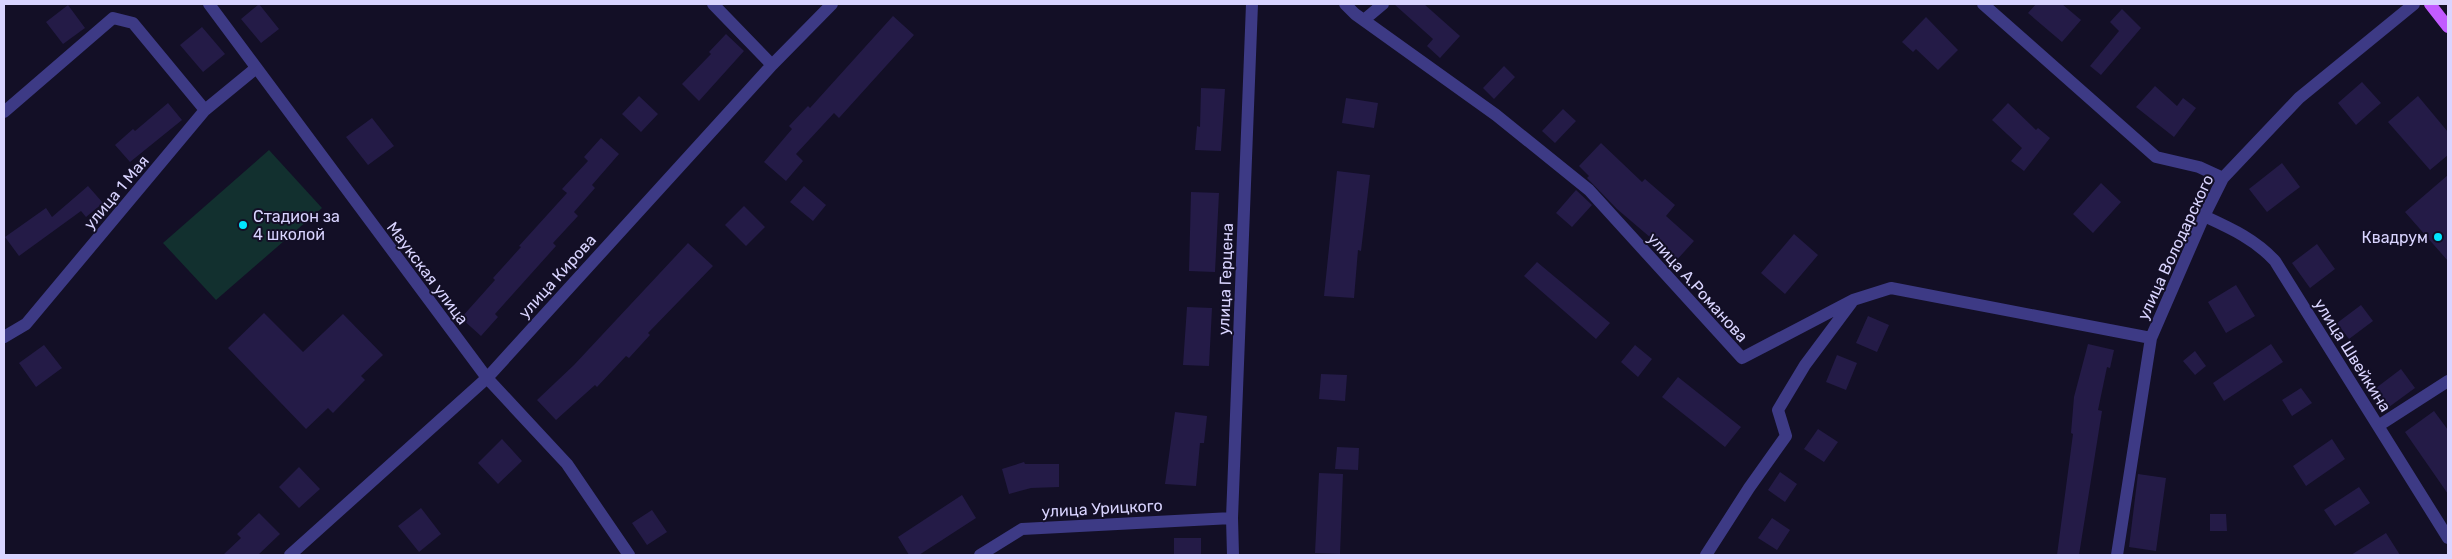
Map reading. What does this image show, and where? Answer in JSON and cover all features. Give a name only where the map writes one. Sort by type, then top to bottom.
[{"type":"main road","points":[[2430,4],[2448,27]]},
{"type":"street","name":"Маукская улица","points":[[209,4],[487,378],[567,464],[628,555]]},
{"type":"street","points":[[713,4],[772,65]]},
{"type":"street","name":"улица Кирова","points":[[290,555],[487,378],[772,65],[832,4]]},
{"type":"street","name":"улица Герцена","points":[[1233,555],[1232,518],[1252,4]]},
{"type":"street","name":"улица А.Романова","points":[[1345,4],[1364,20],[1496,115],[1589,190],[1742,358],[1853,300],[1891,288],[2151,338]]},
{"type":"street","points":[[1364,20],[1383,4]]},
{"type":"street","points":[[1983,4],[2156,157],[2199,167],[2223,178]]},
{"type":"street","name":"улица Володарского","points":[[2117,555],[2151,338],[2204,216],[2223,178],[2299,98],[2414,4]]},
{"type":"street","points":[[4,112],[113,18],[133,23],[205,110]]},
{"type":"street","name":"улица 1 Мая","points":[[4,337],[26,324],[205,110],[255,68]]},
{"type":"street","name":"улица Швейкина","points":[[2204,216],[2245,236],[2266,251],[2275,261],[2448,538]]},
{"type":"street","points":[[1706,555],[1749,488],[1786,436],[1778,410],[1805,365],[1853,300]]},
{"type":"street","points":[[2378,426],[2448,381]]},
{"type":"street","name":"улица Урицкого","points":[[980,555],[1022,529],[1232,518]]},
{"type":"green space","name":"Стадион за 4 школой","points":[[269,150],[322,208],[216,300],[163,243]]},
{"type":"building","points":[[259,4],[279,29],[261,43],[241,19]]},
{"type":"building","points":[[1394,4],[1424,4],[1460,36],[1440,58],[1427,46],[1433,39]]},
{"type":"building","points":[[2036,4],[2062,4],[2081,20],[2062,42],[2028,13]]},
{"type":"building","points":[[68,5],[85,28],[63,44],[46,22]]},
{"type":"building","points":[[2122,9],[2141,28],[2101,75],[2090,66],[2119,31],[2110,22]]},
{"type":"building","points":[[893,16],[914,35],[839,118],[834,113],[796,154],[803,161],[786,181],[764,162],[792,129],[789,126],[808,106],[810,108]]},
{"type":"building","points":[[1926,17],[1958,50],[1938,70],[1916,49],[1913,52],[1902,42]]},
{"type":"building","points":[[202,27],[225,54],[203,72],[180,45]]},
{"type":"building","points":[[726,34],[744,51],[699,101],[682,84],[711,54],[709,52]]},
{"type":"building","points":[[1504,66],[1515,77],[1494,99],[1483,88]]},
{"type":"building","points":[[2362,82],[2381,103],[2356,125],[2338,103]]},
{"type":"building","points":[[2155,86],[2177,106],[2183,98],[2196,108],[2174,137],[2136,107]]},
{"type":"building","points":[[1201,88],[1225,89],[1221,151],[1195,150],[1197,126],[1200,127]]},
{"type":"building","points":[[639,96],[658,114],[641,132],[622,114]]},
{"type":"building","points":[[2418,96],[2448,132],[2448,155],[2430,170],[2388,122]]},
{"type":"building","points":[[1346,98],[1378,103],[1374,128],[1342,123]]},
{"type":"building","points":[[168,103],[182,120],[130,162],[115,145]]},
{"type":"building","points":[[2008,103],[2036,130],[2038,128],[2050,138],[2024,171],[2011,161],[2022,148],[1992,120]]},
{"type":"building","points":[[1563,109],[1576,121],[1555,143],[1542,131]]},
{"type":"building","points":[[372,118],[394,146],[368,165],[346,137]]},
{"type":"building","points":[[601,138],[619,154],[592,185],[595,188],[574,212],[578,216],[553,243],[556,246],[495,314],[498,317],[481,336],[461,318],[495,280],[493,278],[521,247],[519,246],[567,193],[562,189],[588,161],[584,157]]},
{"type":"building","points":[[1601,143],[1642,182],[1645,179],[1675,205],[1666,216],[1694,241],[1674,263],[1662,253],[1665,250],[1617,209],[1587,178],[1589,176],[1579,166]]},
{"type":"building","points":[[2282,163],[2300,187],[2267,212],[2249,189]]},
{"type":"building","points":[[1337,171],[1370,175],[1361,251],[1358,250],[1354,298],[1324,296]]},
{"type":"building","name":"Квадрум","points":[[2448,175],[2448,261],[2405,212]]},
{"type":"building","points":[[2101,183],[2121,202],[2093,233],[2073,214]]},
{"type":"building","points":[[88,186],[103,203],[86,217],[81,211],[19,256],[5,237],[46,208],[52,217]]},
{"type":"building","points":[[804,186],[826,205],[813,221],[790,202]]},
{"type":"building","points":[[1576,190],[1592,205],[1572,227],[1556,213]]},
{"type":"building","points":[[1191,192],[1219,193],[1215,272],[1189,271]]},
{"type":"building","points":[[744,206],[765,227],[746,246],[725,225]]},
{"type":"building","points":[[1794,234],[1818,255],[1785,294],[1761,273]]},
{"type":"building","points":[[688,243],[713,266],[648,333],[650,335],[629,358],[626,356],[597,387],[595,385],[556,420],[537,400],[574,365]]},
{"type":"building","points":[[2317,244],[2335,269],[2310,288],[2292,263]]},
{"type":"building","points":[[1537,262],[1610,323],[1596,339],[1524,276]]},
{"type":"building","points":[[2236,285],[2255,316],[2226,333],[2208,302]]},
{"type":"building","points":[[2361,305],[2373,321],[2349,339],[2337,323]]},
{"type":"building","points":[[1187,307],[1212,308],[1209,366],[1183,365]]},
{"type":"building","points":[[264,313],[303,352],[343,314],[383,355],[361,376],[365,380],[333,413],[328,408],[306,429],[228,348]]},
{"type":"building","points":[[1868,316],[1889,325],[1877,352],[1856,343]]},
{"type":"building","points":[[2088,344],[2114,350],[2110,368],[2107,367],[2098,410],[2102,411],[2079,555],[2057,555],[2073,434],[2071,433],[2074,397]]},
{"type":"building","points":[[2271,344],[2283,362],[2224,401],[2213,383]]},
{"type":"building","points":[[44,345],[62,368],[36,387],[19,363]]},
{"type":"building","points":[[1635,345],[1652,359],[1638,377],[1621,362]]},
{"type":"building","points":[[2195,351],[2206,366],[2195,375],[2183,361]]},
{"type":"building","points":[[1837,355],[1857,363],[1846,390],[1826,382]]},
{"type":"building","points":[[2401,369],[2415,388],[2389,407],[2376,388]]},
{"type":"building","points":[[1321,374],[1347,375],[1345,401],[1319,399]]},
{"type":"building","points":[[1678,377],[1741,427],[1725,447],[1662,397]]},
{"type":"building","points":[[2301,388],[2312,403],[2292,416],[2282,400]]},
{"type":"building","points":[[2434,411],[2448,430],[2448,494],[2405,432]]},
{"type":"building","points":[[1175,412],[1207,416],[1204,443],[1200,443],[1196,486],[1165,484]]},
{"type":"building","points":[[1818,429],[1838,442],[1824,462],[1804,449]]},
{"type":"building","points":[[502,439],[522,461],[498,484],[478,463]]},
{"type":"building","points":[[2332,439],[2345,459],[2306,486],[2293,466]]},
{"type":"building","points":[[1337,447],[1359,448],[1358,470],[1335,469]]},
{"type":"building","points":[[1024,462],[1025,464],[1059,464],[1059,487],[1031,488],[1009,494],[1002,469]]},
{"type":"building","points":[[299,467],[320,489],[299,508],[279,487]]},
{"type":"building","points":[[1780,472],[1797,484],[1785,502],[1768,490]]},
{"type":"building","points":[[1319,473],[1343,474],[1340,554],[1315,553]]},
{"type":"building","points":[[2138,474],[2166,478],[2156,551],[2129,547]]},
{"type":"building","points":[[2359,487],[2370,503],[2335,526],[2324,510]]},
{"type":"building","points":[[962,495],[976,518],[919,555],[909,555],[898,537]]},
{"type":"building","points":[[421,508],[441,534],[419,552],[398,526]]},
{"type":"building","points":[[652,510],[667,532],[647,545],[632,523]]},
{"type":"building","points":[[259,513],[280,534],[258,555],[223,555],[241,538],[237,534]]},
{"type":"building","points":[[2210,514],[2226,514],[2227,531],[2210,531]]},
{"type":"building","points":[[1772,518],[1790,530],[1777,550],[1758,538]]},
{"type":"building","points":[[2386,533],[2400,555],[2351,555]]},
{"type":"building","points":[[1174,538],[1201,538],[1201,555],[1174,555]]},
{"type":"place","name":"Стадион за 4 школой","points":[[243,225]]},
{"type":"place","name":"Квадрум","points":[[2438,237]]}]
